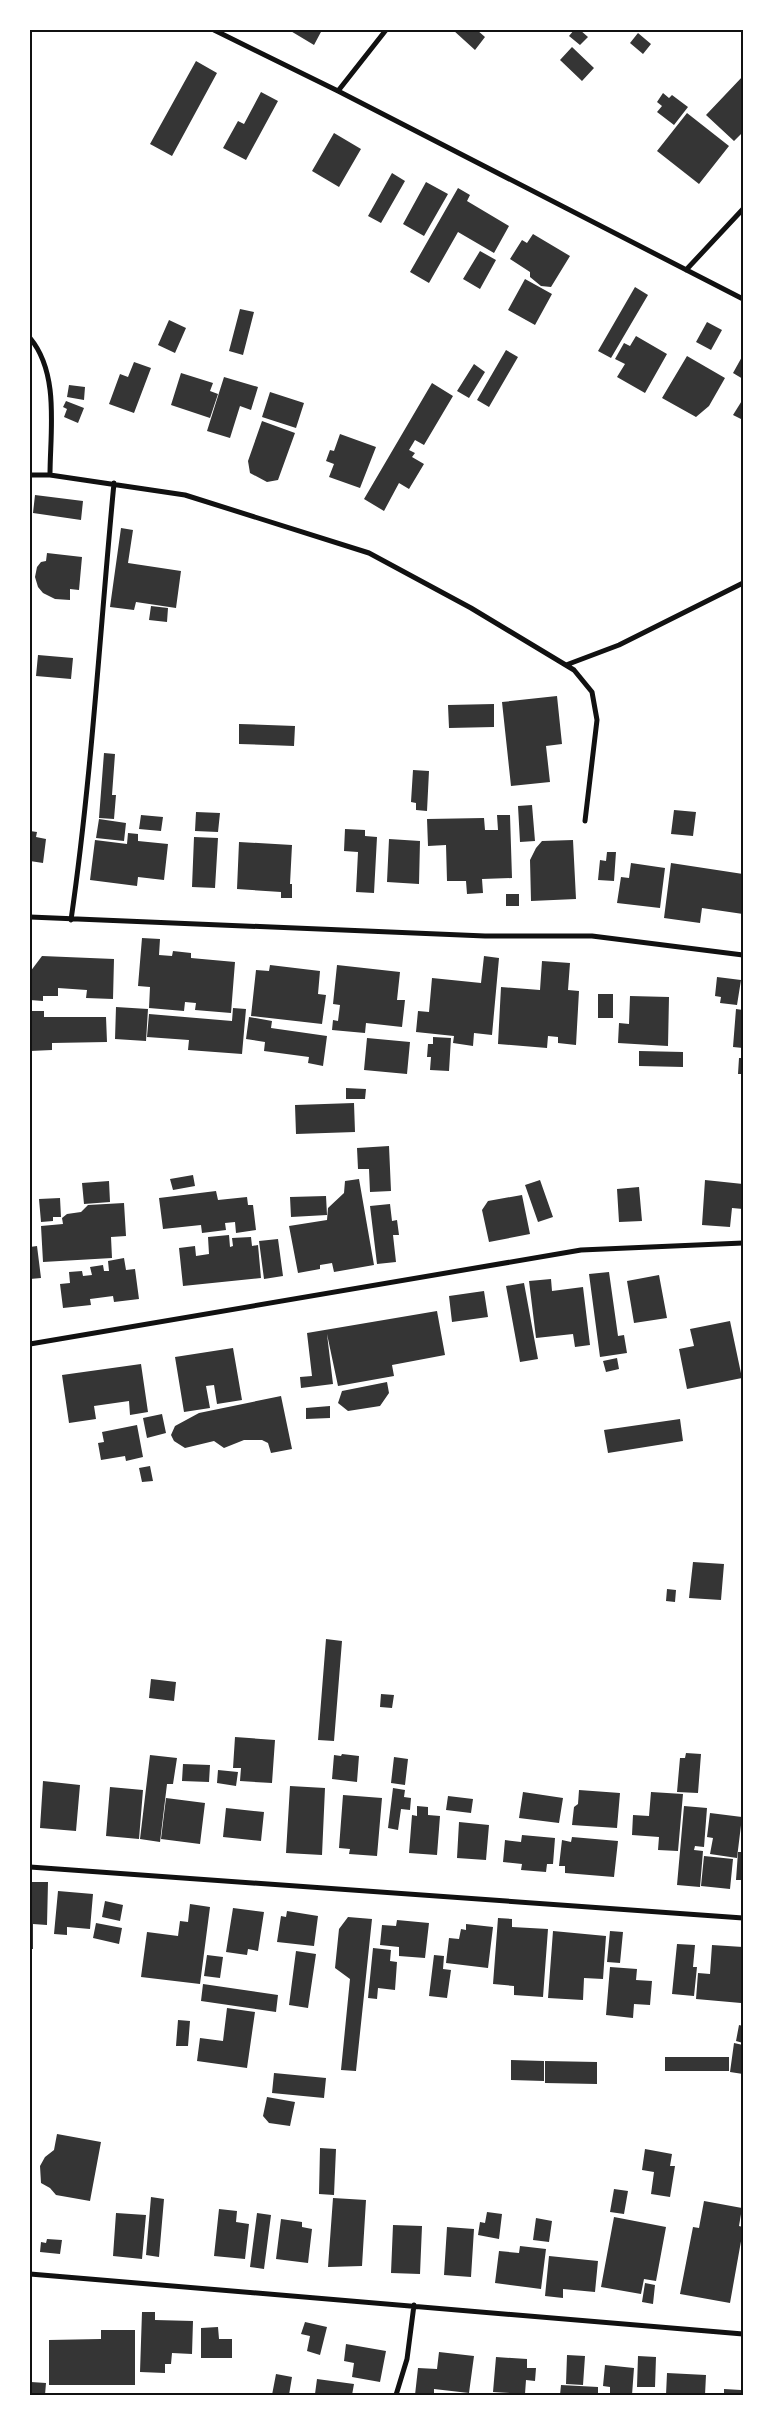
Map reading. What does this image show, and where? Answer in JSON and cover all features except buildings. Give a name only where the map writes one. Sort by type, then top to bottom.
[{"type":"street","points":[[214,30],[338,91],[743,299]]},
{"type":"street","points":[[338,91],[386,30]]},
{"type":"street","points":[[686,270],[743,209]]},
{"type":"street","points":[[30,338],[39,349],[50,388],[50,475]]},
{"type":"street","points":[[30,475],[50,475],[185,495],[291,526],[369,553],[471,608],[574,670],[592,692],[597,720],[585,822]]},
{"type":"street","points":[[72,920],[86,819],[96,669],[114,484]]},
{"type":"street","points":[[566,665],[619,645],[743,583]]},
{"type":"street","points":[[30,917],[486,936],[592,936],[743,955]]},
{"type":"street","points":[[30,1344],[581,1250],[743,1243]]},
{"type":"street","points":[[30,1867],[743,1918]]},
{"type":"street","points":[[30,2274],[743,2334]]},
{"type":"street","points":[[396,2395],[407,2359],[414,2305]]}]
